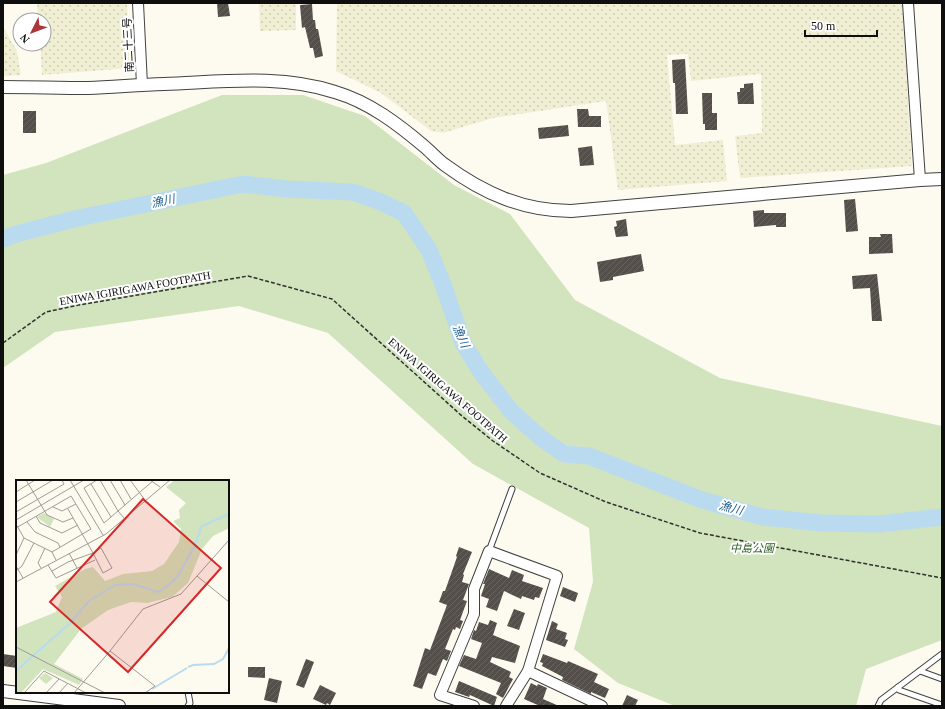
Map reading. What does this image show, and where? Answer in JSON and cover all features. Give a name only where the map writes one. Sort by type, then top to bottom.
[{"type":"street","name":"南二十三号","points":[[138,3],[142,85]]},
{"type":"street","points":[[908,3],[920,180]]},
{"type":"street","points":[[3,87],[88,88],[248,80],[306,84],[335,92],[361,102],[387,117],[444,164],[465,179],[491,193],[520,205],[544,210],[571,211],[942,179]]},
{"type":"street","points":[[474,706],[440,695],[474,614],[474,588],[488,552],[557,576],[528,671],[506,706]]},
{"type":"street","points":[[528,671],[602,706]]},
{"type":"street","points":[[3,691],[16,693]]},
{"type":"street","points":[[18,693],[119,706]]},
{"type":"lane","points":[[488,552],[512,489]]},
{"type":"lane","points":[[878,706],[881,700],[942,654]]},
{"type":"lane","points":[[920,671],[942,679]]},
{"type":"lane","points":[[898,688],[899,690],[942,705]]},
{"type":"lane","points":[[188,693],[190,703],[188,706]]},
{"type":"path","name":"ENIWA IGIRIGAWA FOOTPATH","points":[[3,343],[46,312],[78,305],[248,276],[332,299],[493,442],[540,473],[606,502],[700,534],[942,578]]},
{"type":"shaded area","points":[[4,3],[4,28],[12,42],[12,52],[17,52],[21,75],[3,76]]},
{"type":"shaded area","points":[[37,3],[127,3],[130,68],[42,75],[41,52],[52,52],[52,12],[38,12]]},
{"type":"shaded area","points":[[259,3],[296,3],[296,30],[260,31]]},
{"type":"shaded area","points":[[337,3],[902,3],[912,166],[740,178],[735,136],[762,133],[761,74],[691,81],[688,54],[667,55],[675,145],[723,140],[727,181],[618,190],[606,101],[493,118],[443,133],[431,131],[381,93],[336,71]]},
{"type":"green space","name":"中島公園","points":[[222,95],[303,95],[365,116],[454,185],[510,214],[575,300],[720,378],[942,426],[942,640],[866,669],[856,706],[675,706],[618,683],[574,649],[593,582],[589,528],[473,464],[328,333],[239,306],[55,332],[3,368],[3,175],[46,163]]},
{"type":"building","points":[[217,3],[228,3],[230,16],[218,17]]},
{"type":"building","points":[[312,4],[313,20],[315,20],[316,29],[318,29],[323,56],[315,58],[313,48],[310,48],[305,27],[302,28],[300,5]]},
{"type":"building","points":[[685,59],[688,114],[676,114],[675,83],[673,83],[672,60]]},
{"type":"building","points":[[753,83],[754,104],[738,104],[737,92],[740,92],[740,88],[744,88],[744,84]]},
{"type":"building","points":[[702,93],[712,93],[712,113],[717,113],[717,130],[705,130],[705,124],[703,124]]},
{"type":"building","points":[[577,109],[588,109],[589,116],[601,116],[601,127],[578,127]]},
{"type":"building","points":[[23,111],[36,111],[36,133],[23,133]]},
{"type":"building","points":[[568,125],[569,136],[539,139],[538,128]]},
{"type":"building","points":[[592,146],[594,165],[580,166],[578,148]]},
{"type":"building","points":[[855,199],[858,231],[846,232],[844,200]]},
{"type":"building","points":[[764,210],[764,213],[786,213],[786,227],[776,227],[776,225],[754,227],[753,211]]},
{"type":"building","points":[[626,219],[628,236],[616,237],[614,227],[617,226],[616,221]]},
{"type":"building","points":[[880,234],[892,234],[893,253],[869,254],[869,237],[881,237]]},
{"type":"building","points":[[641,254],[644,271],[613,277],[613,280],[600,282],[597,262]]},
{"type":"building","points":[[877,274],[882,321],[872,321],[870,288],[853,289],[852,276]]},
{"type":"building","points":[[459,547],[472,552],[463,574],[462,582],[469,584],[463,600],[467,601],[460,620],[463,621],[460,629],[456,627],[455,630],[453,629],[445,649],[451,651],[447,661],[443,659],[436,676],[428,673],[422,689],[413,686],[425,648],[430,650],[447,605],[439,602],[443,591],[445,591]]},
{"type":"building","points":[[489,569],[509,578],[512,570],[524,575],[522,581],[543,588],[539,598],[535,597],[534,600],[522,596],[521,599],[504,591],[497,611],[486,607],[489,599],[481,596],[485,584],[483,584]]},
{"type":"building","points":[[563,587],[578,593],[575,602],[560,596]]},
{"type":"building","points":[[514,609],[525,613],[519,630],[507,626]]},
{"type":"building","points":[[490,620],[497,623],[493,635],[520,646],[515,663],[492,657],[490,662],[511,672],[509,677],[513,679],[503,698],[496,694],[501,683],[459,666],[464,655],[476,659],[482,643],[471,639],[474,630],[476,631],[479,622],[488,625]]},
{"type":"building","points":[[552,621],[558,624],[556,629],[567,633],[565,639],[568,640],[565,647],[546,640]]},
{"type":"building","points":[[3,654],[16,656],[16,668],[3,666]]},
{"type":"building","points":[[543,654],[567,663],[568,661],[598,674],[594,682],[609,689],[605,698],[591,692],[591,694],[562,680],[563,677],[542,666],[543,663],[540,662]]},
{"type":"building","points":[[306,659],[314,662],[304,688],[296,685]]},
{"type":"building","points":[[248,667],[265,667],[265,678],[248,677]]},
{"type":"building","points":[[269,678],[282,681],[277,703],[264,700]]},
{"type":"building","points":[[459,681],[497,697],[494,706],[470,695],[469,697],[455,692]]},
{"type":"building","points":[[531,683],[547,688],[543,699],[559,706],[540,706],[524,699]]},
{"type":"building","points":[[320,685],[336,693],[330,705],[327,703],[326,705],[313,699]]},
{"type":"building","points":[[627,695],[638,700],[635,706],[622,706]]},
{"type":"waterway","name":"漁川","points":[[3,239],[16,234],[74,219],[243,184],[287,189],[353,192],[381,202],[404,213],[429,250],[444,287],[463,343],[481,372],[511,411],[541,438],[564,454],[589,456],[702,500],[763,517],[821,523],[879,524],[942,517]]}]
